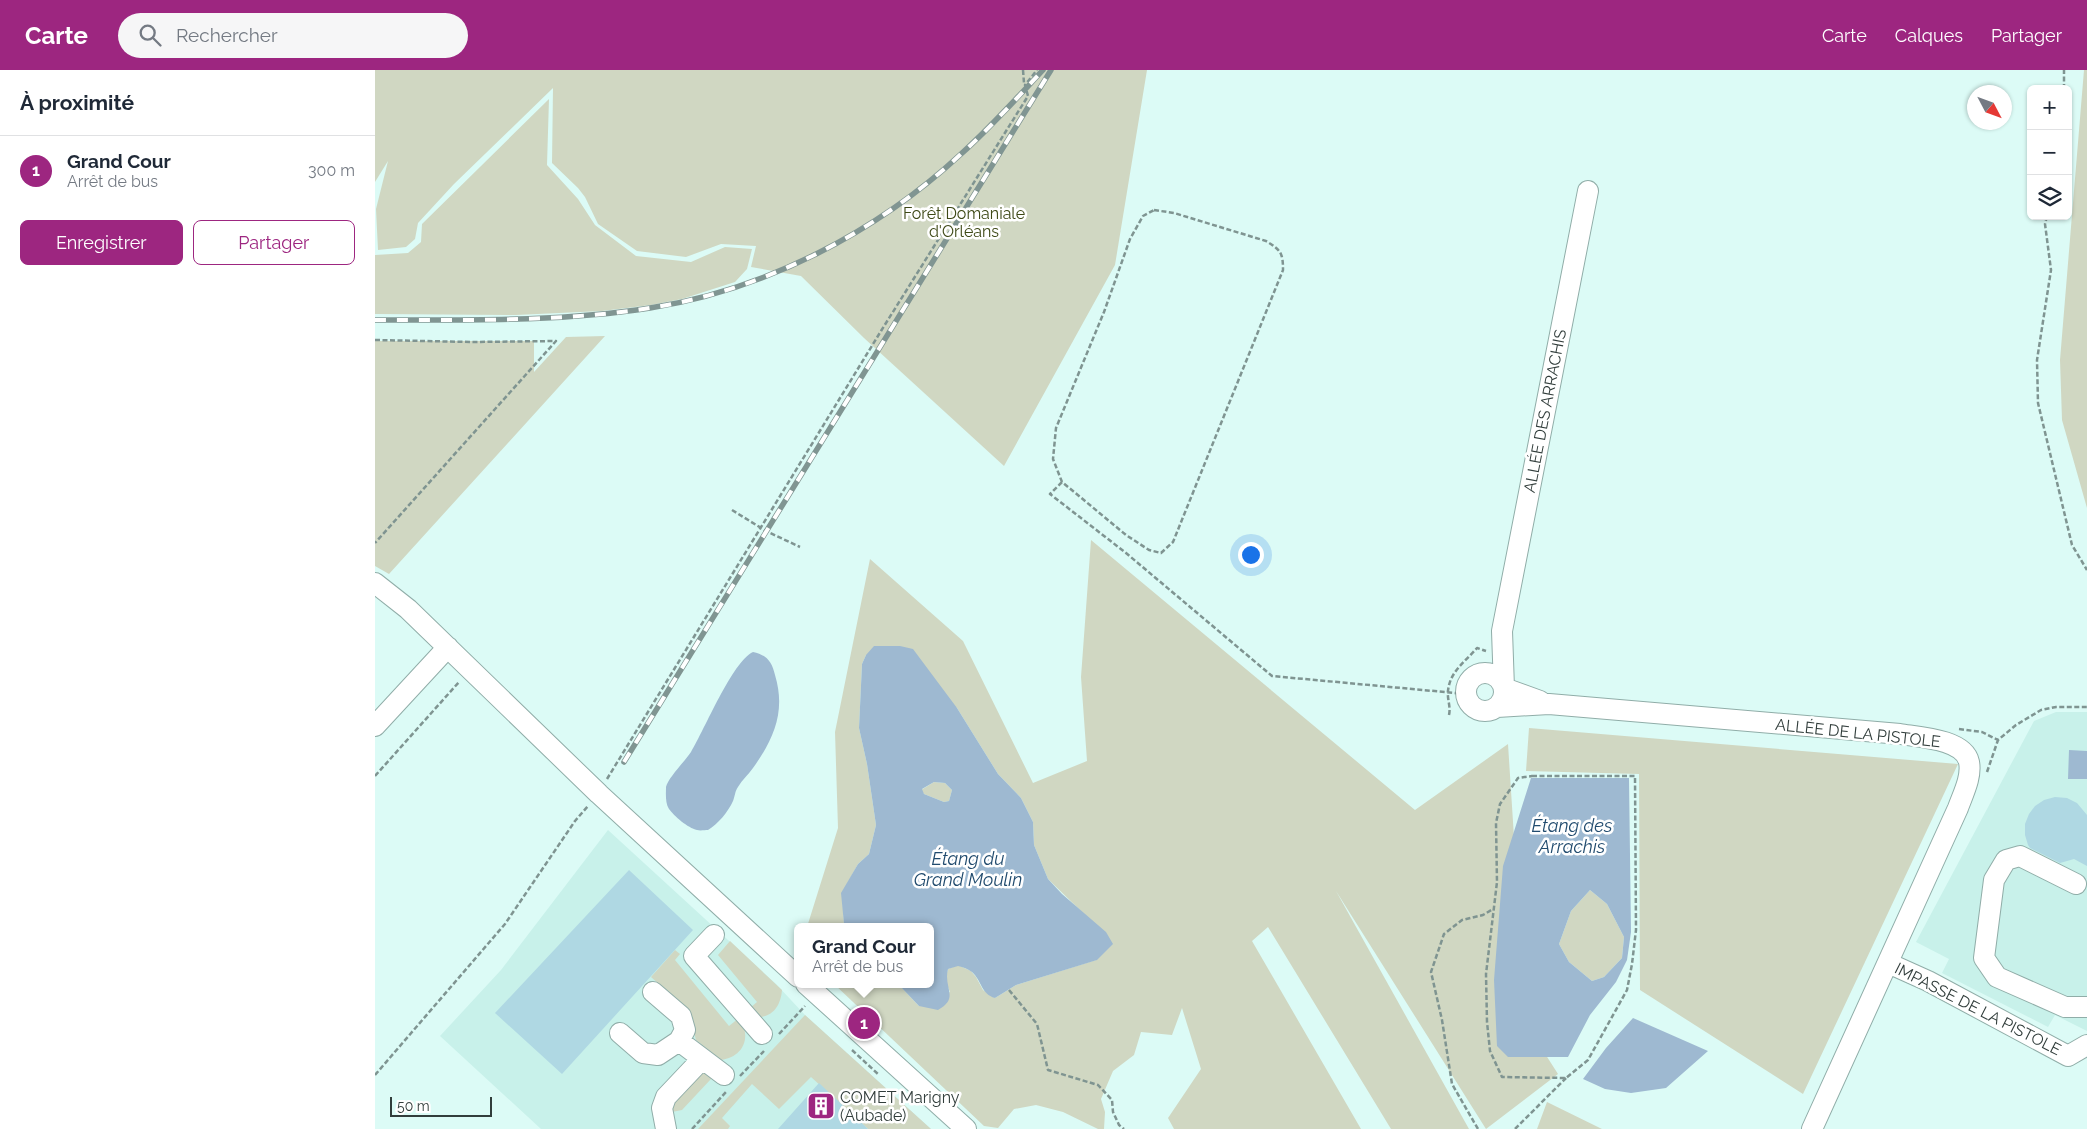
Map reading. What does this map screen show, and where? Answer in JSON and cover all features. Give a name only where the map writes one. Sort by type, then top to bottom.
[{"type":"street","name":"ALLÉE DES ARRACHIS","points":[[1502,631],[1588,191]]},
{"type":"street","points":[[375,583],[409,608],[599,794],[794,973]]},
{"type":"street","points":[[1502,631],[1503,698],[1497,707],[1492,710],[1480,710],[1470,703],[1469,686],[1502,631]]},
{"type":"street","points":[[375,726],[448,647]]},
{"type":"street","points":[[1469,686],[1481,673],[1487,672],[1498,677],[1504,688],[1549,704]]},
{"type":"street","points":[[1497,707],[1549,704]]},
{"type":"street","name":"ALLÉE DE LA PISTOLE","points":[[1549,704],[1899,734],[1947,742],[1962,752],[1969,761],[1968,780],[1958,808],[1812,1129]]},
{"type":"street","points":[[2075,884],[2019,856],[2006,860],[1994,880],[1985,958],[1997,977],[2065,1007],[2087,1007]]},
{"type":"street","points":[[714,935],[694,956],[769,1040]]},
{"type":"street","name":"IMPASSE DE LA PISTOLE","points":[[1888,963],[1928,981],[2068,1056],[2087,1045]]},
{"type":"street","points":[[810,988],[966,1129]]},
{"type":"street","points":[[620,1033],[643,1053],[658,1055],[679,1041],[685,1030],[681,1016],[653,992]]},
{"type":"street","points":[[679,1041],[731,1080]]},
{"type":"street","points":[[666,1129],[662,1108],[665,1097],[703,1059]]},
{"type":"path","points":[[375,1075],[505,924],[575,821],[599,794],[623,751],[1028,96],[1023,70]]},
{"type":"path","points":[[1025,85],[1037,70]]},
{"type":"path","points":[[2064,70],[2064,85]]},
{"type":"path","points":[[1154,210],[1174,213],[1267,241],[1279,249],[1283,258],[1283,270],[1173,542],[1161,553],[1149,550],[1126,535],[1062,482],[1053,459],[1057,428],[1104,312],[1130,239],[1143,216],[1154,210]]},
{"type":"path","points":[[2046,220],[2051,270],[2037,360],[2038,403],[2073,545],[2087,570]]},
{"type":"path","points":[[375,340],[473,342],[555,340],[375,543]]},
{"type":"path","points":[[1062,482],[1050,494],[1126,553],[1272,676],[1469,686]]},
{"type":"path","points":[[732,510],[761,528],[799,546]]},
{"type":"path","points":[[375,776],[459,682]]},
{"type":"path","points":[[1998,740],[2041,710],[2056,707],[2087,707]]},
{"type":"path","points":[[1515,1129],[1566,1078],[1588,1060],[1627,990],[1636,930],[1635,776],[1532,776],[1518,778],[1500,804],[1496,823],[1498,856],[1486,974],[1487,1022],[1491,1051],[1502,1077],[1566,1078]]},
{"type":"path","points":[[1478,1129],[1452,1084],[1442,1020],[1431,972],[1444,934],[1462,920],[1483,915],[1493,909]]},
{"type":"path","points":[[1009,990],[1037,1024],[1047,1070],[1097,1085],[1112,1100],[1113,1112],[1119,1125],[1124,1129]]},
{"type":"path","points":[[692,1129],[731,1080],[805,1006]]},
{"type":"shaded area","points":[[2056,712],[2087,712],[2087,1031],[2055,1015],[2048,1027],[1942,973],[1949,959],[1916,942],[2034,721]]},
{"type":"shaded area","points":[[608,830],[776,984],[805,1015],[931,1129],[541,1129],[440,1036],[501,970]]},
{"type":"green space","name":"Forêt Domaniale d'Orléans","points":[[375,70],[1147,70],[1115,265],[1004,466],[864,338],[801,276],[751,267],[756,246],[721,244],[686,257],[637,251],[598,224],[585,197],[552,163],[553,88],[454,184],[418,223],[415,239],[406,247],[378,250],[376,209],[388,161],[375,182]]},
{"type":"green space","points":[[2084,70],[2087,70],[2087,508],[2062,420],[2060,360]]},
{"type":"green space","points":[[549,99],[547,165],[578,199],[595,225],[636,256],[691,262],[725,247],[752,249],[747,269],[735,282],[682,299],[602,311],[516,315],[375,314],[375,255],[408,253],[421,242],[422,224]]},
{"type":"green space","points":[[605,336],[389,574],[375,566],[375,341],[534,341],[534,372],[566,337]]},
{"type":"green space","points":[[1091,540],[1415,810],[1508,744],[1526,1024],[1558,1074],[1486,1129],[1336,891],[1469,1129],[1391,1129],[1268,927],[1252,941],[1361,1129],[1174,1129],[1168,1118],[1201,1069],[1182,1008],[1172,1035],[1141,1032],[1134,1055],[1113,1071],[1101,1099],[1105,1112],[1104,1129],[1098,1129],[1063,1112],[1036,1105],[1014,1109],[998,1128],[984,1126],[838,988],[902,988],[919,1006],[950,992],[945,980],[948,969],[958,965],[971,971],[983,990],[995,998],[1016,985],[1096,960],[1083,913],[1048,879],[1034,845],[1033,822],[1021,798],[998,774],[957,708],[866,655],[862,664],[859,728],[867,764],[876,825],[869,854],[858,864],[842,893],[844,923],[808,923],[838,828],[835,732],[870,559],[963,641],[1033,783],[1087,761],[1081,677]]},
{"type":"green space","points":[[1529,728],[1958,764],[1803,1094],[1640,990],[1639,774],[1526,771]]},
{"type":"green space","points":[[934,782],[945,783],[952,790],[949,801],[944,802],[924,794],[921,790]]},
{"type":"green space","points":[[1590,890],[1607,904],[1624,937],[1622,958],[1604,977],[1592,981],[1569,962],[1559,944],[1571,911]]},
{"type":"green space","points":[[730,941],[782,990],[779,1004],[770,1014],[761,1017],[750,1008],[757,1002],[718,955]]},
{"type":"green space","points":[[675,950],[680,954],[675,960],[729,1026],[739,1018],[743,1025],[745,1038],[743,1045],[735,1055],[721,1060],[696,1040],[688,1010],[651,977]]},
{"type":"green space","points":[[805,1015],[931,1129],[868,1129],[811,1077],[779,1109],[752,1084],[722,1118],[730,1126],[728,1129],[698,1129]]},
{"type":"green space","points":[[705,1072],[710,1075],[711,1079],[682,1110],[672,1112],[670,1104],[700,1073]]},
{"type":"green space","points":[[1547,1102],[1602,1129],[1537,1129]]},
{"type":"water","name":"Étang du Grand Moulin","points":[[874,646],[900,646],[913,649],[957,708],[998,774],[1021,798],[1033,822],[1034,845],[1048,879],[1062,894],[1106,932],[1113,944],[1097,960],[1016,985],[995,998],[987,994],[970,971],[958,966],[948,969],[947,982],[950,997],[945,1006],[938,1010],[919,1006],[902,988],[934,988],[934,923],[844,923],[841,893],[858,864],[869,854],[876,825],[867,764],[859,728],[862,664],[866,655]],"holes":[[[934,782],[945,783],[952,790],[949,801],[944,802],[924,794],[922,789]]]},
{"type":"water","points":[[753,652],[765,657],[774,670],[779,701],[776,724],[767,746],[753,768],[741,782],[726,813],[708,830],[697,830],[681,821],[669,809],[666,801],[667,783],[691,752],[719,697],[736,669]]},
{"type":"water","points":[[2069,750],[2087,751],[2087,779],[2068,779]]},
{"type":"water","name":"Étang des Arrachis","points":[[1531,778],[1629,778],[1631,932],[1627,960],[1616,982],[1590,1015],[1568,1057],[1508,1057],[1497,1046],[1494,980],[1503,866]],"holes":[[[1590,890],[1607,904],[1624,937],[1622,958],[1604,977],[1592,981],[1569,962],[1559,944],[1571,911]]]},
{"type":"water","points":[[1633,1018],[1708,1051],[1666,1088],[1631,1093],[1605,1089],[1583,1079],[1606,1048]]},
{"type":"building","points":[[2055,797],[2067,798],[2077,803],[2087,815],[2087,866],[2074,859],[2060,863],[2030,848],[2028,845],[2025,835],[2025,824],[2029,814],[2035,806],[2044,800]]},
{"type":"building","points":[[629,870],[693,930],[562,1074],[495,1013]]},
{"type":"building","name":"COMET Marigny (Aubade)","points":[[819,1083],[868,1129],[778,1129]]},
{"type":"railway","points":[[375,320],[513,319],[616,313],[693,299],[777,272],[856,232],[928,182],[982,134],[1043,70]]},
{"type":"railway","points":[[624,762],[1051,70]]},
{"type":"place","name":"Grand Cour","points":[[864,1023]]},
{"type":"place","name":"COMET Marigny (Aubade)","points":[[821,1106]]}]
